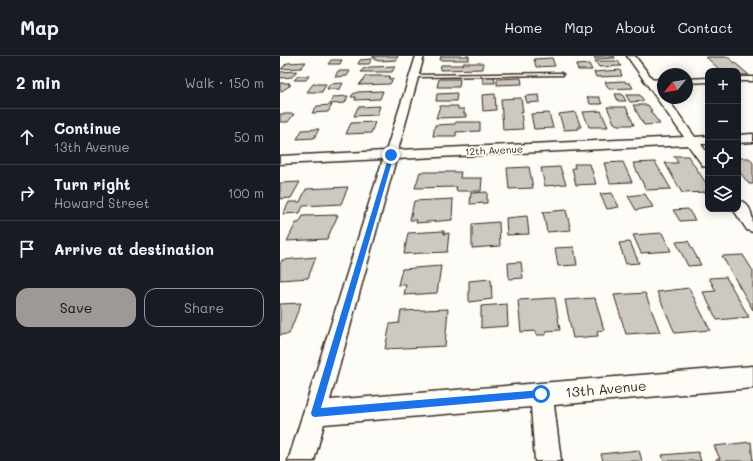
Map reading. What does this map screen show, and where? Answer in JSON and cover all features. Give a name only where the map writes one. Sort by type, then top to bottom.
[{"type":"street","points":[[301,461],[420,56]]},
{"type":"street","points":[[631,56],[705,159]]},
{"type":"street","points":[[741,139],[753,138]]},
{"type":"street","name":"12th Avenue","points":[[280,160],[705,140]]},
{"type":"street","points":[[741,209],[753,226]]},
{"type":"street","name":"13th Avenue","points":[[315,413],[753,377]]},
{"type":"street","points":[[541,394],[548,461]]},
{"type":"lane","points":[[415,76],[560,74]]},
{"type":"lane","points":[[741,80],[753,79]]},
{"type":"lane","points":[[693,81],[705,80]]},
{"type":"lane","points":[[649,82],[657,81]]},
{"type":"building","points":[[373,56],[398,56],[396,60],[380,61],[375,60],[376,58],[373,58]]},
{"type":"building","points":[[441,56],[469,56],[469,60],[440,60]]},
{"type":"building","points":[[594,56],[614,56],[615,58],[595,59]]},
{"type":"building","points":[[706,57],[728,57],[741,68],[718,68]]},
{"type":"building","points":[[552,58],[555,66],[536,67],[534,59]]},
{"type":"building","points":[[372,59],[369,64],[358,64],[360,60]]},
{"type":"building","points":[[331,60],[342,60],[340,64],[328,64]]},
{"type":"building","points":[[595,61],[618,61],[621,66],[599,67]]},
{"type":"building","points":[[306,62],[301,68],[281,69],[287,63]]},
{"type":"building","points":[[463,63],[483,63],[483,69],[440,70],[441,65],[462,65]]},
{"type":"building","points":[[589,64],[592,70],[578,70],[576,65]]},
{"type":"building","points":[[395,66],[392,72],[361,72],[363,69],[370,67]]},
{"type":"building","points":[[741,68],[749,75],[741,75]]},
{"type":"building","points":[[620,70],[622,76],[596,77],[594,72]]},
{"type":"building","points":[[297,71],[292,77],[280,78],[280,72]]},
{"type":"building","points":[[338,71],[350,71],[347,76],[335,77]]},
{"type":"building","points":[[298,76],[309,76],[306,80],[294,80]]},
{"type":"building","points":[[366,76],[390,76],[389,79],[393,79],[390,84],[359,85]]},
{"type":"building","points":[[482,76],[494,76],[495,83],[483,83]]},
{"type":"building","points":[[521,78],[522,84],[497,85],[497,79]]},
{"type":"building","points":[[439,79],[460,79],[459,87],[437,87]]},
{"type":"building","points":[[625,81],[626,83],[630,83],[633,88],[609,89],[605,82]]},
{"type":"building","points":[[280,83],[290,83],[288,85],[291,85],[280,92]]},
{"type":"building","points":[[343,83],[340,89],[327,89],[330,84]]},
{"type":"building","points":[[313,84],[326,84],[322,92],[307,92]]},
{"type":"building","points":[[383,91],[380,99],[355,100],[356,97],[351,97],[353,94],[358,92]]},
{"type":"building","points":[[457,93],[456,101],[436,101],[437,94]]},
{"type":"building","points":[[495,94],[496,110],[483,111],[482,95]]},
{"type":"building","points":[[615,94],[622,94],[626,101],[618,101]]},
{"type":"building","points":[[539,95],[540,102],[527,103],[525,96]]},
{"type":"building","points":[[626,95],[640,95],[644,101],[630,102]]},
{"type":"building","points":[[348,96],[345,103],[330,104],[333,97]]},
{"type":"building","points":[[587,97],[599,97],[602,104],[590,104]]},
{"type":"building","points":[[521,98],[523,129],[503,130],[501,99]]},
{"type":"building","points":[[332,105],[328,112],[312,113],[317,106]]},
{"type":"building","points":[[633,105],[648,105],[652,111],[650,111],[660,124],[644,125]]},
{"type":"building","points":[[380,106],[377,115],[354,116],[358,107]]},
{"type":"building","points":[[440,106],[458,106],[458,109],[464,109],[464,114],[466,114],[466,117],[436,118]]},
{"type":"building","points":[[607,107],[626,107],[634,125],[618,125],[614,123]]},
{"type":"building","points":[[601,111],[608,127],[589,127],[583,112]]},
{"type":"building","points":[[575,112],[581,127],[578,127],[579,129],[564,130],[559,114]]},
{"type":"building","points":[[549,113],[553,128],[534,129],[531,114]]},
{"type":"building","points":[[280,114],[294,114],[288,122],[280,122]]},
{"type":"building","points":[[375,122],[371,133],[346,134],[351,123]]},
{"type":"building","points":[[456,122],[480,122],[480,131],[456,132],[456,136],[433,136],[435,125],[455,124]]},
{"type":"building","points":[[319,129],[314,138],[297,139],[302,130]]},
{"type":"building","points":[[674,156],[688,156],[705,182],[705,192],[682,193],[665,163],[678,163]]},
{"type":"building","points":[[741,158],[749,158],[753,163],[753,184],[749,184],[741,174]]},
{"type":"building","points":[[623,162],[632,182],[610,183],[604,163]]},
{"type":"building","points":[[655,162],[671,189],[646,190],[633,163]]},
{"type":"building","points":[[574,164],[590,164],[596,184],[576,185],[572,168],[575,168]]},
{"type":"building","points":[[529,167],[533,188],[509,189],[507,168]]},
{"type":"building","points":[[560,167],[566,184],[545,186],[541,168]]},
{"type":"building","points":[[420,172],[461,172],[460,178],[482,178],[481,191],[456,191],[457,187],[415,188]]},
{"type":"building","points":[[300,182],[291,198],[280,199],[280,183]]},
{"type":"building","points":[[348,187],[341,204],[303,206],[300,213],[283,214],[289,202],[300,202],[306,189]]},
{"type":"building","points":[[487,192],[487,203],[470,204],[471,193]]},
{"type":"building","points":[[612,193],[619,207],[607,209],[600,194]]},
{"type":"building","points":[[645,194],[653,207],[636,210],[628,196]]},
{"type":"building","points":[[453,199],[452,220],[416,223],[417,220],[410,220],[414,201]]},
{"type":"building","points":[[688,209],[695,220],[680,221],[673,210]]},
{"type":"building","points":[[566,210],[571,230],[547,232],[543,212]]},
{"type":"building","points":[[338,215],[327,239],[287,241],[296,223],[299,223],[303,216]]},
{"type":"building","points":[[527,216],[529,234],[507,235],[506,218]]},
{"type":"building","points":[[499,222],[500,246],[472,248],[472,224]]},
{"type":"building","points":[[444,231],[444,234],[449,233],[447,252],[404,254],[408,233]]},
{"type":"building","points":[[662,233],[671,251],[641,253],[633,235]]},
{"type":"building","points":[[688,241],[701,265],[688,266],[676,242]]},
{"type":"building","points":[[630,242],[639,263],[626,264],[619,243]]},
{"type":"building","points":[[574,247],[577,265],[558,266],[555,248]]},
{"type":"building","points":[[743,255],[753,271],[753,310],[722,256]]},
{"type":"building","points":[[316,257],[308,278],[280,280],[280,265],[282,260]]},
{"type":"building","points":[[521,262],[523,278],[509,279],[508,263]]},
{"type":"building","points":[[441,266],[437,293],[404,295],[406,285],[398,285],[402,269]]},
{"type":"building","points":[[726,277],[749,317],[717,320],[703,292],[716,291],[709,278]]},
{"type":"building","points":[[491,279],[492,299],[469,302],[469,281]]},
{"type":"building","points":[[689,288],[710,330],[675,333],[657,292]]},
{"type":"building","points":[[645,293],[660,332],[626,334],[614,295]]},
{"type":"building","points":[[555,298],[560,330],[546,331],[546,335],[536,335],[536,331],[521,332],[518,300]]},
{"type":"building","points":[[595,298],[604,330],[597,331],[598,336],[573,338],[565,300]]},
{"type":"building","points":[[301,303],[289,334],[280,335],[280,304]]},
{"type":"building","points":[[507,304],[508,326],[481,328],[481,306]]},
{"type":"building","points":[[448,309],[445,346],[385,349],[390,324],[399,323],[401,311]]},
{"type":"building","points":[[751,442],[753,461],[716,461],[716,459],[720,459],[714,446]]},
{"type":"building","points":[[639,450],[642,461],[603,461],[601,454]]},
{"type":"building","points":[[698,452],[701,461],[664,461],[662,455]]},
{"type":"route","points":[[391,155],[315,413],[541,394]]}]
